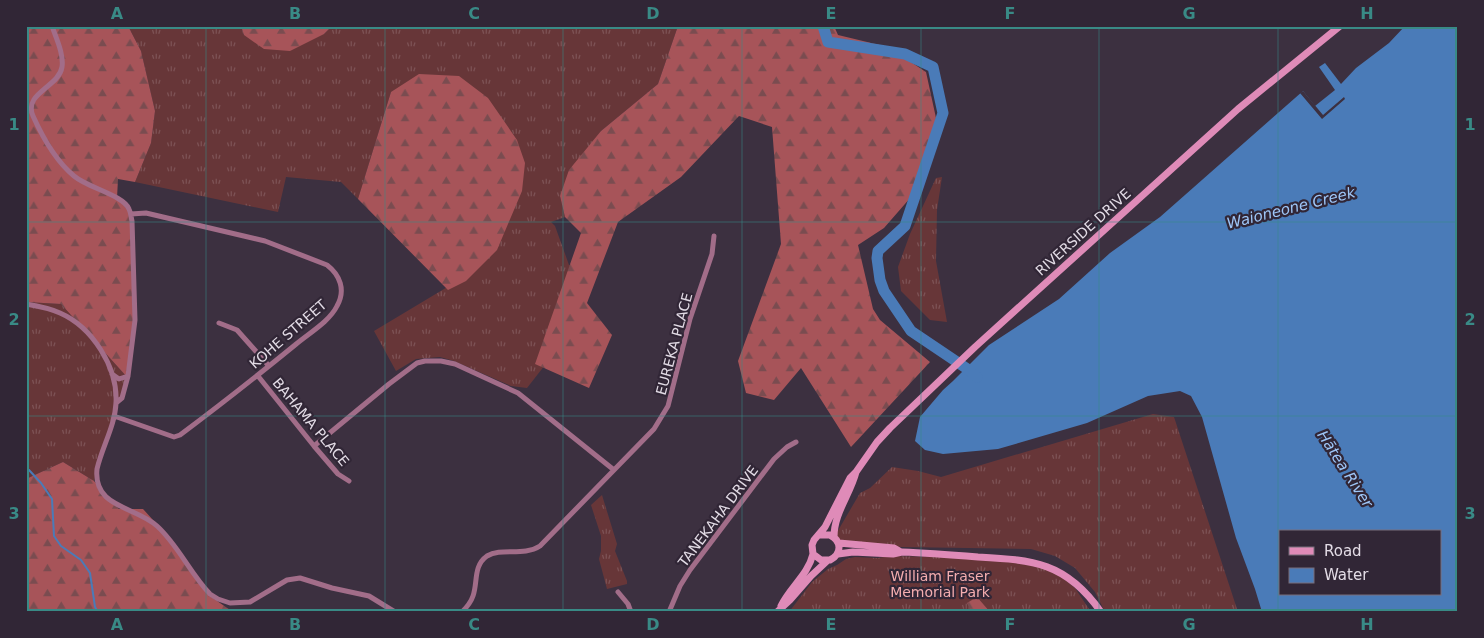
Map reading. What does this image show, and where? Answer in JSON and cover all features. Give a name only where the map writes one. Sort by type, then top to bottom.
[{"type":"main road","name":"RIVERSIDE DRIVE","points":[[820,535],[850,478],[890,428],[952,368],[1238,109],[1340,26]]},
{"type":"main road","name":"RIVERSIDE DRIVE","points":[[834,537],[836,520],[854,481],[856,472]]},
{"type":"main road","points":[[778,610],[785,597],[809,566],[813,554],[812,545],[814,540],[820,535],[830,534],[839,546],[838,554]]},
{"type":"main road","points":[[838,544],[894,548],[902,552]]},
{"type":"main road","points":[[778,610],[827,561],[838,554],[853,552],[893,554],[902,552],[1007,558],[1041,564],[1075,582],[1101,612]]},
{"type":"main road","points":[[813,554],[821,560],[827,561]]},
{"type":"street","points":[[52,26],[61,53],[61,71],[57,79],[36,96],[32,106],[32,115],[51,149],[70,172],[91,187],[123,202],[129,209],[130,214],[135,320],[128,376],[122,398],[116,403]]},
{"type":"street","name":"KOHE STREET","points":[[114,416],[174,437],[180,435],[258,376],[327,319],[338,305],[342,291],[334,270],[319,262],[265,241],[146,213],[130,214]]},
{"type":"street","name":"EUREKA PLACE","points":[[462,612],[472,597],[478,568],[485,558],[493,554],[525,552],[540,546],[550,538],[654,429],[668,406],[688,324],[712,254],[714,236]]},
{"type":"street","points":[[26,304],[61,313],[76,323],[90,335],[100,349],[112,374],[116,392],[116,403],[114,416],[97,469],[98,488],[110,501],[145,517],[158,527],[206,590],[214,597],[230,603],[250,602],[287,580],[300,578],[332,588],[369,596],[395,612]]},
{"type":"street","points":[[219,323],[237,330],[269,366]]},
{"type":"street","points":[[314,446],[417,363],[441,361],[456,364],[518,393],[614,470]]},
{"type":"street","points":[[112,374],[119,379],[128,376]]},
{"type":"street","name":"BAHAMA PLACE","points":[[258,376],[338,474],[350,481]]},
{"type":"street","name":"TANEKAHA DRIVE","points":[[669,612],[680,586],[696,562],[774,459],[787,447],[796,442]]},
{"type":"street","points":[[618,592],[632,612]]},
{"type":"green space","points":[[26,26],[128,26],[141,51],[155,111],[151,143],[135,182],[118,179],[117,198],[130,212],[135,317],[127,377],[61,304],[26,302]]},
{"type":"green space","points":[[128,26],[241,26],[244,35],[324,34],[332,26],[678,26],[658,84],[601,131],[560,196],[565,217],[551,222],[555,226],[569,265],[596,270],[545,365],[527,388],[511,386],[454,361],[440,357],[416,359],[396,371],[374,331],[454,283],[391,92],[358,199],[341,182],[286,177],[278,212],[135,182],[151,143],[155,111],[141,51]]},
{"type":"green space","points":[[241,26],[332,26],[324,34],[290,51],[264,49],[244,35]]},
{"type":"green space","points":[[678,26],[834,26],[838,35],[888,47],[926,72],[936,118],[918,189],[884,228],[858,245],[873,309],[880,320],[930,362],[851,447],[801,368],[774,400],[746,393],[738,361],[781,244],[772,127],[739,116],[681,177],[618,222],[587,303],[612,335],[589,388],[535,364],[581,233],[565,217],[560,196],[569,170],[601,131],[658,84]]},
{"type":"green space","points":[[419,74],[459,76],[488,98],[517,140],[525,163],[522,191],[497,250],[466,281],[448,290],[358,199],[391,92]]},
{"type":"green space","points":[[942,177],[937,210],[936,261],[947,322],[930,320],[901,291],[898,267],[910,234],[936,178]]},
{"type":"green space","points":[[26,302],[61,304],[127,377],[94,481],[63,462],[26,479]]},
{"type":"green space","points":[[1153,414],[1174,417],[1238,612],[1105,612],[1095,592],[1075,568],[1055,556],[1031,549],[901,547],[852,543],[840,540],[836,534],[860,493],[870,488],[892,467],[941,477]]},
{"type":"green space","points":[[63,462],[94,481],[119,509],[143,509],[173,542],[207,594],[233,612],[26,612],[26,479]]},
{"type":"green space","points":[[602,495],[617,544],[615,551],[627,581],[627,584],[607,589],[599,559],[601,536],[591,505]]},
{"type":"green space","name":"William Fraser Memorial Park","points":[[889,556],[1002,558],[1046,564],[1075,588],[1091,612],[789,612],[812,582],[828,569],[846,559],[855,557],[878,558]]},
{"type":"green space","points":[[977,597],[990,612],[971,612],[967,603]]},
{"type":"water","name":"Hātea River","points":[[1405,26],[1458,26],[1458,612],[1262,612],[1236,538],[1202,417],[1191,396],[1180,391],[1148,396],[1087,423],[998,449],[943,454],[925,450],[915,441],[920,417],[943,390],[989,345],[1059,299],[1110,253],[1160,217],[1303,91],[1315,106],[1335,90],[1319,67],[1325,63],[1341,84],[1356,68],[1389,43]]},
{"type":"pier","points":[[1303,91],[1323,115],[1344,97],[1345,99],[1322,119],[1300,93]]},
{"type":"waterway","name":"Waioneone Creek","points":[[823,26],[828,42],[905,54],[933,67],[943,113],[905,226],[878,251],[880,280],[884,291],[911,331],[977,377]]},
{"type":"waterway","points":[[26,469],[41,483],[52,499],[54,536],[61,546],[81,560],[90,573],[95,607],[98,612]]}]
